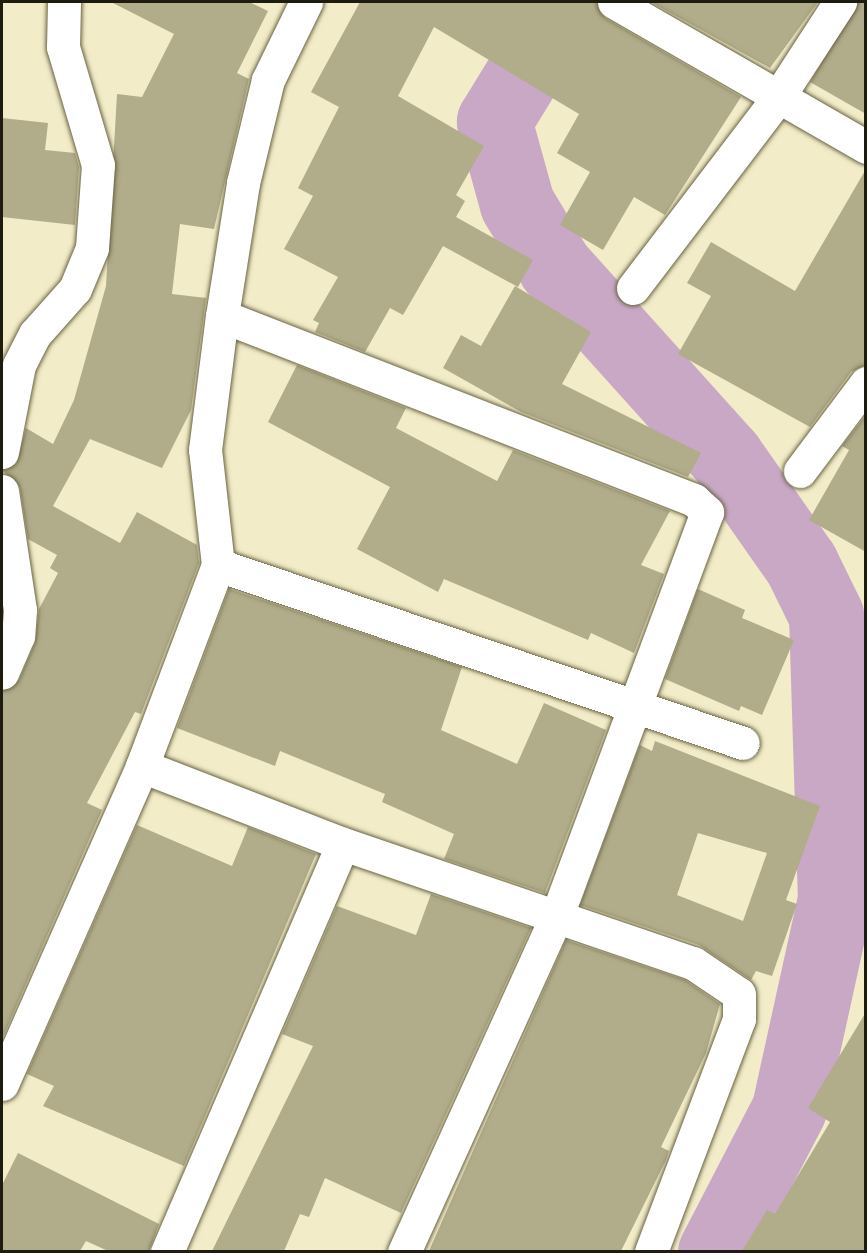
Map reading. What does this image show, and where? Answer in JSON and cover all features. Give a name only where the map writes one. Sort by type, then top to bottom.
[{"type":"street","points":[[2,452],[20,365],[35,334],[75,289],[92,248],[98,165],[63,47],[64,2]]},
{"type":"street","points":[[2,1084],[142,766],[218,565],[205,450],[222,316],[243,183],[268,81],[306,2]]},
{"type":"street","points":[[614,2],[777,99],[866,147]]},
{"type":"street","points":[[633,288],[777,99],[840,2]]},
{"type":"street","points":[[222,316],[703,504],[706,520],[631,706],[556,917],[404,1251]]},
{"type":"street","points":[[800,471],[866,383]]},
{"type":"street","points":[[2,491],[20,610],[18,636],[2,673]]},
{"type":"street","points":[[218,565],[743,743]]},
{"type":"street","points":[[142,766],[343,844],[693,963],[739,994],[739,1019],[651,1251]]},
{"type":"street","points":[[167,1251],[343,844]]},
{"type":"building","points":[[111,2],[249,2],[268,11],[237,73],[249,79],[214,229],[180,224],[172,294],[206,298],[191,410],[162,468],[90,439],[53,506],[120,543],[137,512],[197,545],[199,563],[141,714],[135,712],[87,803],[102,810],[2,1039],[2,691],[19,680],[35,643],[39,609],[58,573],[50,568],[57,555],[28,539],[20,488],[2,470],[16,464],[26,428],[53,444],[74,400],[106,286],[117,94],[142,97],[174,34]]},
{"type":"building","points":[[360,2],[595,2],[605,18],[741,97],[665,215],[634,197],[603,250],[560,225],[590,172],[557,153],[579,114],[434,27],[398,96],[484,146],[456,195],[465,201],[456,217],[533,260],[518,287],[443,246],[403,315],[390,308],[365,352],[315,332],[319,323],[313,320],[338,277],[284,249],[313,196],[298,188],[339,107],[311,92]]},
{"type":"building","points":[[651,2],[818,2],[770,68]]},
{"type":"building","points":[[858,2],[866,2],[866,114],[810,82]]},
{"type":"building","points":[[2,118],[48,123],[45,150],[75,153],[79,167],[75,225],[2,217]]},
{"type":"building","points":[[866,169],[866,365],[851,372],[810,427],[678,354],[711,296],[687,283],[711,242],[795,291]]},
{"type":"building","points":[[515,286],[591,332],[562,384],[701,453],[688,477],[521,412],[443,368],[461,335],[481,346]]},
{"type":"building","points":[[297,365],[406,408],[396,428],[497,481],[513,450],[670,511],[641,565],[664,574],[634,653],[591,633],[588,640],[444,579],[438,592],[357,549],[390,487],[268,422]]},
{"type":"building","points":[[866,415],[866,552],[809,520],[849,450],[842,446]]},
{"type":"building","points":[[229,589],[462,667],[441,730],[517,764],[544,703],[606,730],[545,893],[444,859],[454,834],[382,802],[385,794],[280,751],[275,766],[177,728]]},
{"type":"building","points":[[698,589],[745,610],[742,618],[794,640],[762,715],[741,706],[739,711],[665,679]]},
{"type":"building","points":[[655,741],[820,806],[786,900],[797,904],[772,976],[756,971],[751,980],[699,945],[580,905],[640,745],[652,751]],"holes":[[[698,833],[767,853],[743,921],[677,895]]]},
{"type":"building","points":[[137,825],[232,866],[248,827],[316,854],[184,1166],[43,1106],[54,1086],[27,1074]]},
{"type":"building","points":[[431,894],[531,928],[401,1213],[325,1178],[309,1217],[300,1214],[284,1251],[212,1251],[313,1046],[282,1034],[337,906],[416,935]]},
{"type":"building","points":[[566,940],[685,980],[720,1004],[706,1053],[661,1147],[669,1151],[666,1160],[621,1251],[429,1251]]},
{"type":"building","points":[[866,1012],[866,1251],[742,1251],[767,1210],[775,1214],[830,1122],[808,1108]]},
{"type":"building","points":[[18,1153],[159,1224],[149,1251],[108,1251],[86,1241],[80,1251],[2,1251],[2,1185]]},
{"type":"waterway","points":[[567,2],[494,121],[517,204],[555,267],[726,457],[801,564],[826,615],[835,899],[789,1109],[715,1252]]}]
